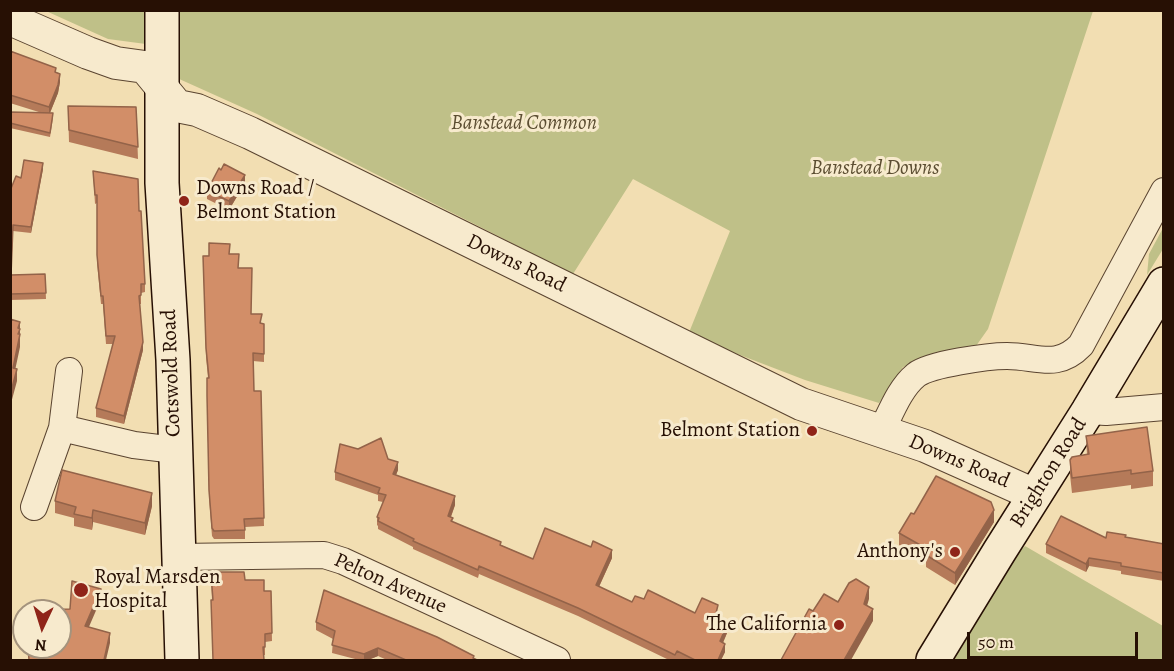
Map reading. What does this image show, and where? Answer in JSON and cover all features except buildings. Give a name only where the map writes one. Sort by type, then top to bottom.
[{"type":"main road","name":"Cotswold Road","points":[[162,10],[162,183],[173,360],[182,660]]},
{"type":"main road","name":"Brighton Road","points":[[933,660],[1164,284]]},
{"type":"street","name":"Downs Road","points":[[10,19],[116,63],[145,66],[177,106],[197,110],[250,133],[801,404],[925,446],[1035,495]]},
{"type":"street","points":[[882,430],[899,398],[918,374],[941,365],[1006,356],[1048,361],[1069,356],[1081,345],[1164,191]]},
{"type":"street","points":[[34,507],[62,428],[69,371]]},
{"type":"street","points":[[1088,411],[1106,412],[1164,407]]},
{"type":"street","points":[[62,428],[134,445],[175,450]]},
{"type":"street","name":"Pelton Avenue","points":[[178,557],[324,555],[358,568],[557,660]]},
{"type":"green space","name":"Banstead Downs","points":[[46,11],[1093,11],[988,329],[976,346],[903,367],[879,403],[805,380],[688,335],[730,231],[633,179],[573,274],[257,114],[177,78],[176,48],[108,39]]},
{"type":"green space","points":[[1163,228],[1163,249],[1147,275],[1149,254]]},
{"type":"green space","points":[[1025,546],[1163,626],[1163,660],[951,660],[1009,562]]},
{"type":"place","name":"Downs Road / Belmont Station","points":[[184,201]]},
{"type":"place","name":"Belmont Station","points":[[812,431]]},
{"type":"place","name":"Anthony's","points":[[955,552]]},
{"type":"place","name":"Royal Marsden Hospital","points":[[81,590]]},
{"type":"place","name":"The California","points":[[839,625]]},
{"type":"park label","name":"Banstead Common","points":[[524,124]]}]
